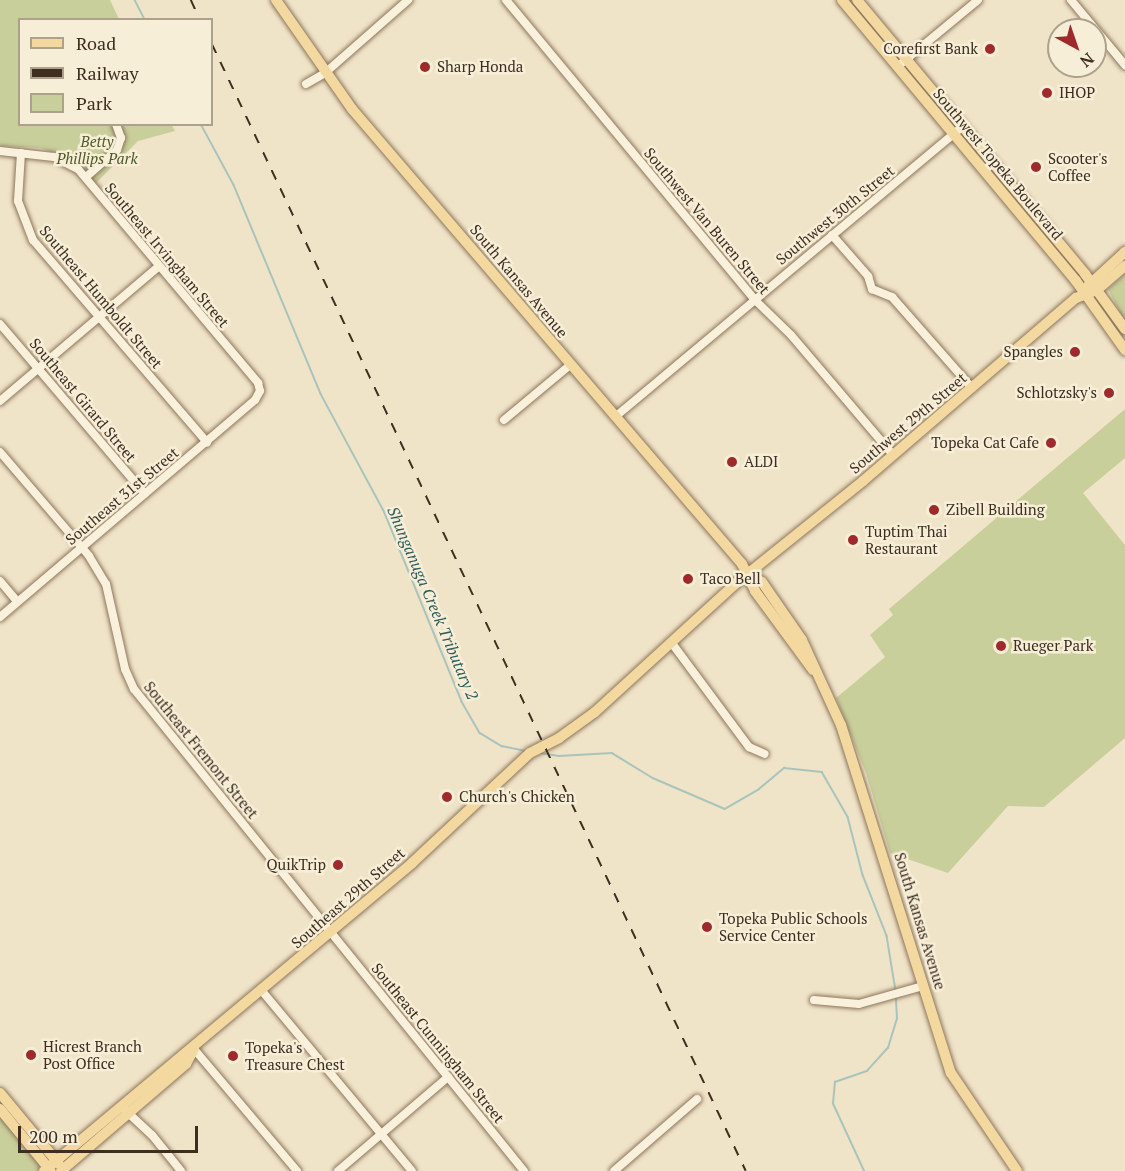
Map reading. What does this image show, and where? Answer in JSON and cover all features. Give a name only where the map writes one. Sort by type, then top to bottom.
[{"type":"main road","name":"South Kansas Avenue","points":[[276,0],[325,73],[749,574],[755,591],[813,670],[850,747],[923,986],[957,1084],[1017,1171]]},
{"type":"main road","name":"Southwest Topeka Boulevard","points":[[842,0],[902,64],[1094,286],[1125,329]]},
{"type":"main road","name":"Southwest Topeka Boulevard","points":[[857,0],[902,64]]},
{"type":"main road","name":"Southwest Topeka Boulevard","points":[[958,131],[1084,292],[1125,350]]},
{"type":"main road","points":[[1094,286],[1125,252]]},
{"type":"main road","points":[[1084,292],[1125,266]]},
{"type":"main road","name":"Southwest 29th Street","points":[[749,574],[1084,292]]},
{"type":"main road","name":"Southeast 29th Street","points":[[55,1169],[125,1109],[179,1056],[194,1049],[440,838],[518,765],[595,712],[749,574]]},
{"type":"main road","points":[[0,1093],[55,1169]]},
{"type":"main road","points":[[0,1109],[55,1169]]},
{"type":"street","points":[[306,84],[325,73],[408,0]]},
{"type":"street","name":"Southwest Van Buren Street","points":[[506,0],[754,299],[791,335],[893,455]]},
{"type":"street","points":[[902,64],[978,0]]},
{"type":"street","points":[[1071,0],[1125,65]]},
{"type":"street","points":[[86,177],[117,150],[121,138],[117,126]]},
{"type":"street","name":"Southwest 30th Street","points":[[615,417],[958,131]]},
{"type":"street","name":"Southeast Irvingham Street","points":[[0,151],[63,160],[86,177],[158,267],[258,383],[260,394]]},
{"type":"street","name":"Southeast Humboldt Street","points":[[21,153],[18,201],[23,223],[33,240],[207,442]]},
{"type":"street","points":[[832,235],[868,276],[872,289],[892,297],[972,388]]},
{"type":"street","points":[[0,401],[158,267]]},
{"type":"street","name":"Southeast Girard Street","points":[[0,324],[145,494]]},
{"type":"street","points":[[504,420],[570,364]]},
{"type":"street","name":"Southeast 31st Street","points":[[0,617],[207,442],[260,394]]},
{"type":"street","name":"Southeast Fremont Street","points":[[0,452],[82,548],[111,596],[125,669],[134,689],[333,931]]},
{"type":"street","points":[[0,581],[17,602]]},
{"type":"street","points":[[671,642],[749,747],[765,754]]},
{"type":"street","name":"Southeast Cunningham Street","points":[[333,931],[524,1171]]},
{"type":"street","points":[[814,1000],[848,1005],[923,986]]},
{"type":"street","points":[[262,991],[412,1171]]},
{"type":"street","points":[[194,1049],[297,1171]]},
{"type":"street","points":[[338,1171],[448,1077]]},
{"type":"street","points":[[614,1171],[697,1100]]},
{"type":"street","points":[[125,1109],[152,1135],[181,1171]]},
{"type":"green space","name":"Betty Phillips Park","points":[[0,0],[110,0],[119,18],[18,18],[18,126],[172,126],[175,131],[138,141],[96,183],[76,163],[41,148],[0,146]]},
{"type":"green space","points":[[1125,274],[1125,323],[1108,289]]},
{"type":"green space","name":"Rueger Park","points":[[1125,409],[1125,458],[1083,493],[1125,545],[1125,738],[1044,807],[1008,806],[948,873],[890,853],[866,773],[836,698],[885,657],[870,635],[893,615],[889,609]]},
{"type":"green space","points":[[0,1115],[40,1165],[38,1171],[0,1171]]},
{"type":"waterway","name":"Shunganuga Creek Tributary 2","points":[[135,0],[144,18]]},
{"type":"waterway","name":"Shunganuga Creek Tributary 2","points":[[202,126],[234,185],[321,394],[385,513],[462,702],[480,733],[502,746],[526,751]]},
{"type":"waterway","name":"Shunganuga Creek Tributary 2","points":[[540,753],[559,756],[612,753],[653,778],[725,809],[759,789],[784,768],[822,772],[848,817],[863,875],[887,936],[896,991]]},
{"type":"waterway","name":"Shunganuga Creek Tributary 2","points":[[864,1171],[833,1104],[835,1082],[867,1071],[888,1048],[897,1019],[896,998]]},
{"type":"railway","points":[[191,0],[199,18]]},
{"type":"railway","points":[[213,46],[746,1171]]},
{"type":"place","name":"Corefirst Bank","points":[[990,49]]},
{"type":"place","name":"Sharp Honda","points":[[425,67]]},
{"type":"place","name":"IHOP","points":[[1047,93]]},
{"type":"place","name":"Scooter's Coffee","points":[[1036,167]]},
{"type":"place","name":"Spangles","points":[[1075,352]]},
{"type":"place","name":"Schlotzsky's","points":[[1109,393]]},
{"type":"place","name":"Topeka Cat Cafe","points":[[1051,443]]},
{"type":"place","name":"ALDI","points":[[732,462]]},
{"type":"place","name":"Zibell Building","points":[[934,510]]},
{"type":"place","name":"Tuptim Thai Restaurant","points":[[853,540]]},
{"type":"place","name":"Taco Bell","points":[[688,579]]},
{"type":"place","name":"Rueger Park","points":[[1001,646]]},
{"type":"place","name":"Church's Chicken","points":[[447,797]]},
{"type":"place","name":"QuikTrip","points":[[338,865]]},
{"type":"place","name":"Topeka Public Schools Service Center","points":[[707,927]]},
{"type":"place","name":"Hicrest Branch Post Office","points":[[31,1055]]},
{"type":"place","name":"Topeka's Treasure Chest","points":[[233,1056]]}]
